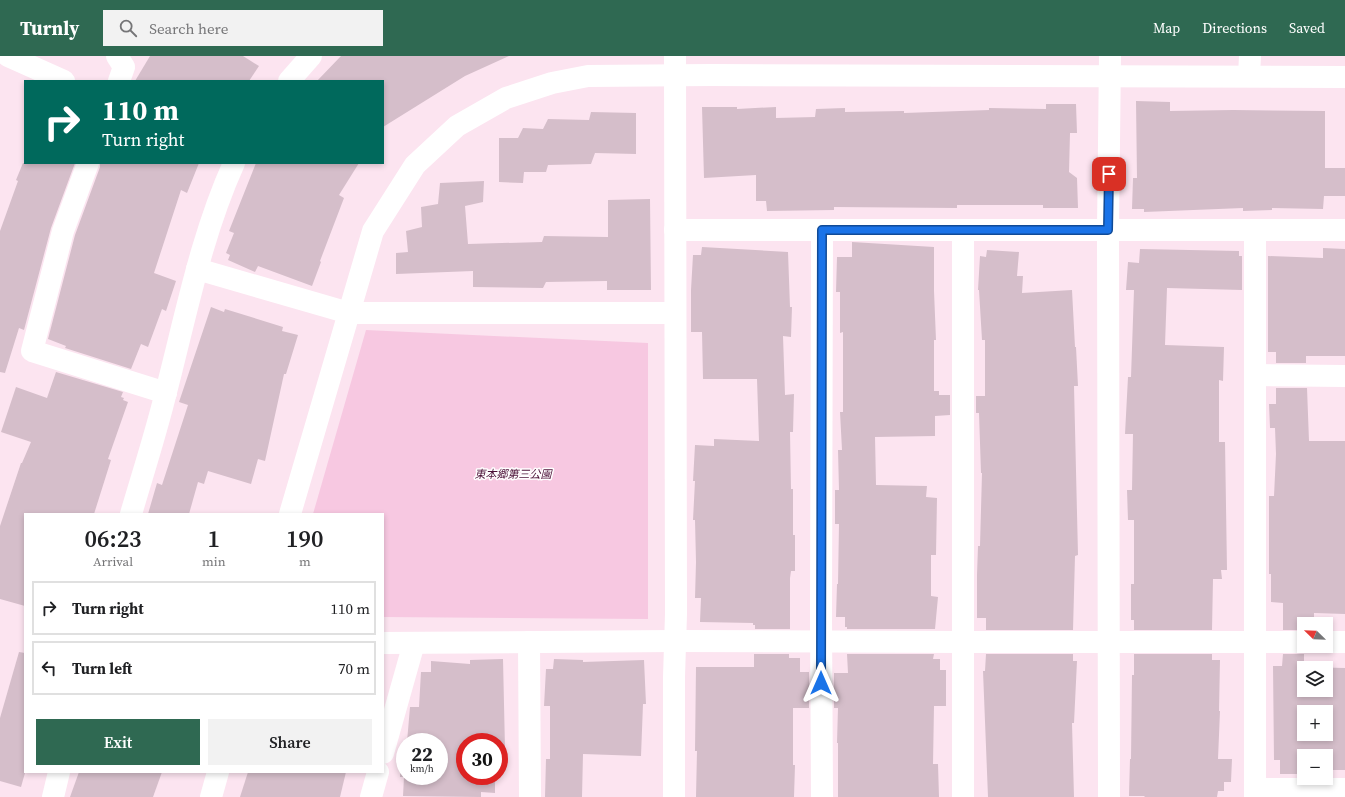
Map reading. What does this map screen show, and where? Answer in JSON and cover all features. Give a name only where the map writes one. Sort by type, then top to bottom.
[{"type":"street","points":[[8,56],[62,80]]},
{"type":"street","points":[[290,80],[311,56]]},
{"type":"street","points":[[674,797],[675,66]]},
{"type":"street","points":[[290,513],[373,231],[415,165],[457,126],[506,98],[552,83],[588,76],[675,66],[1250,66],[1345,77]]},
{"type":"street","points":[[1110,66],[1108,230],[1110,797]]},
{"type":"street","points":[[88,164],[63,231],[32,351],[166,393]]},
{"type":"street","points":[[131,513],[166,393],[197,269],[222,190],[234,164]]},
{"type":"street","points":[[675,230],[1345,230]]},
{"type":"street","points":[[822,230],[822,797]]},
{"type":"street","points":[[963,230],[963,797]]},
{"type":"street","points":[[1255,230],[1255,793],[1345,789]]},
{"type":"street","points":[[197,269],[349,312],[675,313]]},
{"type":"street","points":[[1255,375],[1345,376]]},
{"type":"street","points":[[384,643],[675,641],[1297,642]]},
{"type":"street","points":[[529,642],[530,797]]},
{"type":"street","points":[[1333,642],[1345,642]]},
{"type":"street","points":[[384,749],[414,643]]},
{"type":"street","points":[[52,797],[59,773]]},
{"type":"street","points":[[211,797],[218,773]]},
{"type":"street","points":[[371,797],[378,773]]},
{"type":"green space","name":"東本郷第三公園","points":[[366,330],[648,343],[648,619],[384,617],[384,513],[313,513]]},
{"type":"building","points":[[150,56],[243,56],[259,66],[250,80],[136,80]]},
{"type":"building","points":[[341,56],[509,56],[465,76],[384,126],[384,80],[318,80]]},
{"type":"building","points":[[1136,101],[1170,102],[1170,111],[1325,111],[1325,168],[1345,168],[1345,196],[1324,196],[1323,209],[1272,208],[1272,210],[1243,211],[1243,208],[1144,212],[1144,209],[1132,209],[1133,178],[1137,178]]},
{"type":"building","points":[[1046,104],[1076,104],[1077,133],[1070,133],[1069,172],[1077,178],[1078,208],[1043,208],[1043,205],[957,205],[957,208],[834,207],[834,210],[767,211],[766,201],[756,201],[756,175],[704,178],[702,107],[737,107],[737,109],[776,107],[776,118],[815,117],[816,109],[845,108],[845,112],[904,111],[904,113],[989,110],[989,108],[1046,109]]},
{"type":"building","points":[[591,112],[636,113],[636,154],[595,153],[591,164],[548,165],[546,172],[524,172],[523,183],[499,182],[499,138],[518,138],[523,128],[543,129],[548,119],[589,120]]},
{"type":"building","points":[[23,163],[75,164],[51,228],[24,330],[19,328],[5,373],[0,372],[0,231],[18,181],[16,180]]},
{"type":"building","points":[[100,164],[199,164],[187,193],[181,190],[154,273],[176,281],[166,311],[162,309],[148,347],[141,344],[131,369],[65,348],[66,346],[48,339],[75,235]]},
{"type":"building","points":[[256,164],[358,164],[339,195],[344,198],[312,286],[258,266],[255,272],[228,260],[230,255],[226,253],[234,233],[229,231]]},
{"type":"building","points":[[484,181],[483,202],[465,206],[468,244],[542,242],[544,236],[608,237],[608,200],[650,199],[651,290],[607,290],[607,281],[546,282],[543,288],[473,287],[473,271],[396,274],[396,253],[408,252],[406,231],[422,227],[421,207],[438,204],[440,183]]},
{"type":"building","points":[[852,242],[934,247],[936,340],[934,340],[934,391],[939,391],[939,395],[950,395],[950,415],[935,416],[935,436],[875,437],[876,485],[927,486],[926,497],[937,498],[936,555],[931,555],[931,596],[938,597],[935,629],[847,629],[847,627],[845,627],[845,617],[836,617],[839,524],[835,524],[835,490],[839,490],[838,450],[842,450],[840,412],[843,412],[843,332],[840,333],[840,292],[836,292],[837,257],[852,257]]},
{"type":"building","points":[[702,247],[788,252],[790,307],[792,307],[791,337],[783,336],[785,395],[794,394],[793,432],[790,432],[791,489],[793,489],[793,535],[795,535],[795,571],[791,571],[790,578],[790,629],[755,629],[755,625],[753,625],[753,623],[700,622],[701,598],[695,598],[695,520],[693,520],[695,481],[693,481],[695,445],[714,446],[714,439],[759,441],[757,379],[703,379],[702,332],[691,332],[693,255],[701,255]]},
{"type":"building","points":[[1323,248],[1345,249],[1345,356],[1306,356],[1306,363],[1276,363],[1276,352],[1268,352],[1268,256],[1323,258]]},
{"type":"building","points":[[1140,249],[1239,251],[1239,256],[1242,256],[1242,290],[1167,288],[1165,345],[1224,347],[1223,381],[1219,380],[1219,442],[1225,442],[1227,570],[1221,570],[1222,579],[1213,579],[1212,630],[1134,630],[1134,620],[1131,620],[1131,584],[1134,584],[1134,520],[1128,520],[1127,490],[1132,490],[1133,434],[1125,434],[1128,377],[1131,377],[1134,290],[1126,290],[1128,262],[1139,263]]},
{"type":"building","points":[[987,250],[1019,252],[1017,276],[1023,276],[1022,293],[1072,290],[1078,386],[1074,386],[1078,555],[1075,556],[1073,630],[986,630],[986,618],[977,618],[978,546],[980,546],[982,473],[979,413],[976,413],[976,396],[985,396],[985,340],[982,340],[978,290],[980,256],[986,257]]},
{"type":"building","points":[[211,307],[224,312],[225,309],[283,327],[282,331],[298,335],[286,374],[284,374],[265,461],[258,459],[251,484],[208,471],[204,484],[198,482],[189,513],[148,513],[157,483],[162,485],[188,405],[179,402]]},
{"type":"building","points":[[56,372],[123,392],[121,397],[124,398],[123,400],[128,402],[108,459],[111,460],[94,513],[24,513],[24,606],[0,599],[0,526],[21,463],[31,442],[1,432],[16,387],[47,398]]},
{"type":"building","points":[[1276,388],[1307,388],[1309,441],[1345,441],[1345,614],[1314,613],[1314,617],[1297,617],[1297,630],[1283,630],[1283,603],[1271,602],[1271,574],[1269,574],[1269,496],[1274,496],[1276,454],[1275,428],[1270,428],[1269,404],[1276,404]]},
{"type":"building","points":[[19,652],[24,653],[25,773],[21,787],[0,781],[0,718]]},
{"type":"building","points":[[754,654],[789,654],[789,658],[800,658],[800,672],[809,672],[809,708],[793,708],[793,765],[795,765],[794,797],[696,797],[696,667],[754,667]]},
{"type":"building","points":[[847,654],[934,654],[933,659],[940,659],[940,670],[946,670],[946,706],[934,706],[933,764],[938,764],[939,797],[838,797],[838,708],[834,708],[834,673],[848,673]]},
{"type":"building","points":[[986,654],[1073,654],[1073,661],[1077,661],[1074,723],[1072,723],[1074,797],[988,797],[983,671],[985,671]]},
{"type":"building","points":[[1134,654],[1212,654],[1212,660],[1220,660],[1218,759],[1232,759],[1231,782],[1224,782],[1224,791],[1218,791],[1217,797],[1129,796],[1132,675],[1134,675]]},
{"type":"building","points":[[1283,654],[1304,654],[1304,661],[1297,661],[1297,697],[1333,697],[1333,668],[1345,668],[1345,770],[1333,770],[1333,749],[1297,749],[1297,774],[1280,774],[1280,760],[1274,760],[1273,666],[1282,666]]},
{"type":"building","points":[[503,659],[505,733],[456,733],[456,785],[495,785],[495,793],[481,792],[481,797],[403,796],[404,785],[448,785],[448,733],[408,733],[410,707],[419,707],[421,672],[431,672],[431,661],[470,664],[470,660]]},
{"type":"building","points":[[554,659],[583,660],[583,662],[644,660],[646,704],[643,704],[641,756],[583,754],[582,797],[545,797],[546,759],[550,759],[550,706],[544,706],[546,669],[553,669]]},
{"type":"building","points":[[79,773],[162,773],[153,797],[70,797]]},
{"type":"building","points":[[248,773],[346,773],[340,797],[240,797]]},
{"type":"route","points":[[821,683],[822,230],[1108,230],[1109,174]]}]
